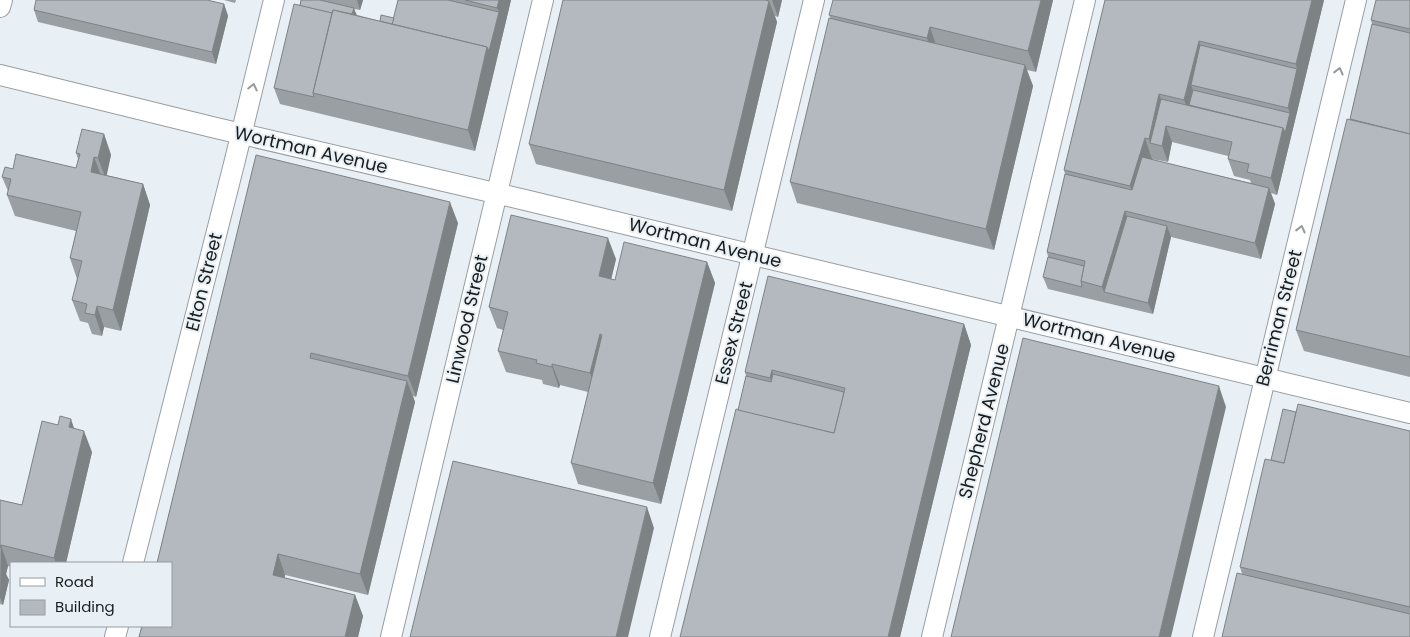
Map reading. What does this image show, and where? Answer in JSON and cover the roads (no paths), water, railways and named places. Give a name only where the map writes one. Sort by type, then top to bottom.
[{"type":"street","points":[[0,7],[2,0]]},
{"type":"street","name":"Elton Street","points":[[133,562],[242,134],[274,0]]},
{"type":"street","name":"Linwood Street","points":[[391,637],[544,0]]},
{"type":"street","name":"Essex Street","points":[[660,637],[814,0]]},
{"type":"street","name":"Shepherd Avenue","points":[[932,637],[1085,0]]},
{"type":"street","name":"Berriman Street","points":[[1203,637],[1356,0]]},
{"type":"street","name":"Wortman Avenue","points":[[0,74],[242,134],[497,193],[1410,413]]}]
